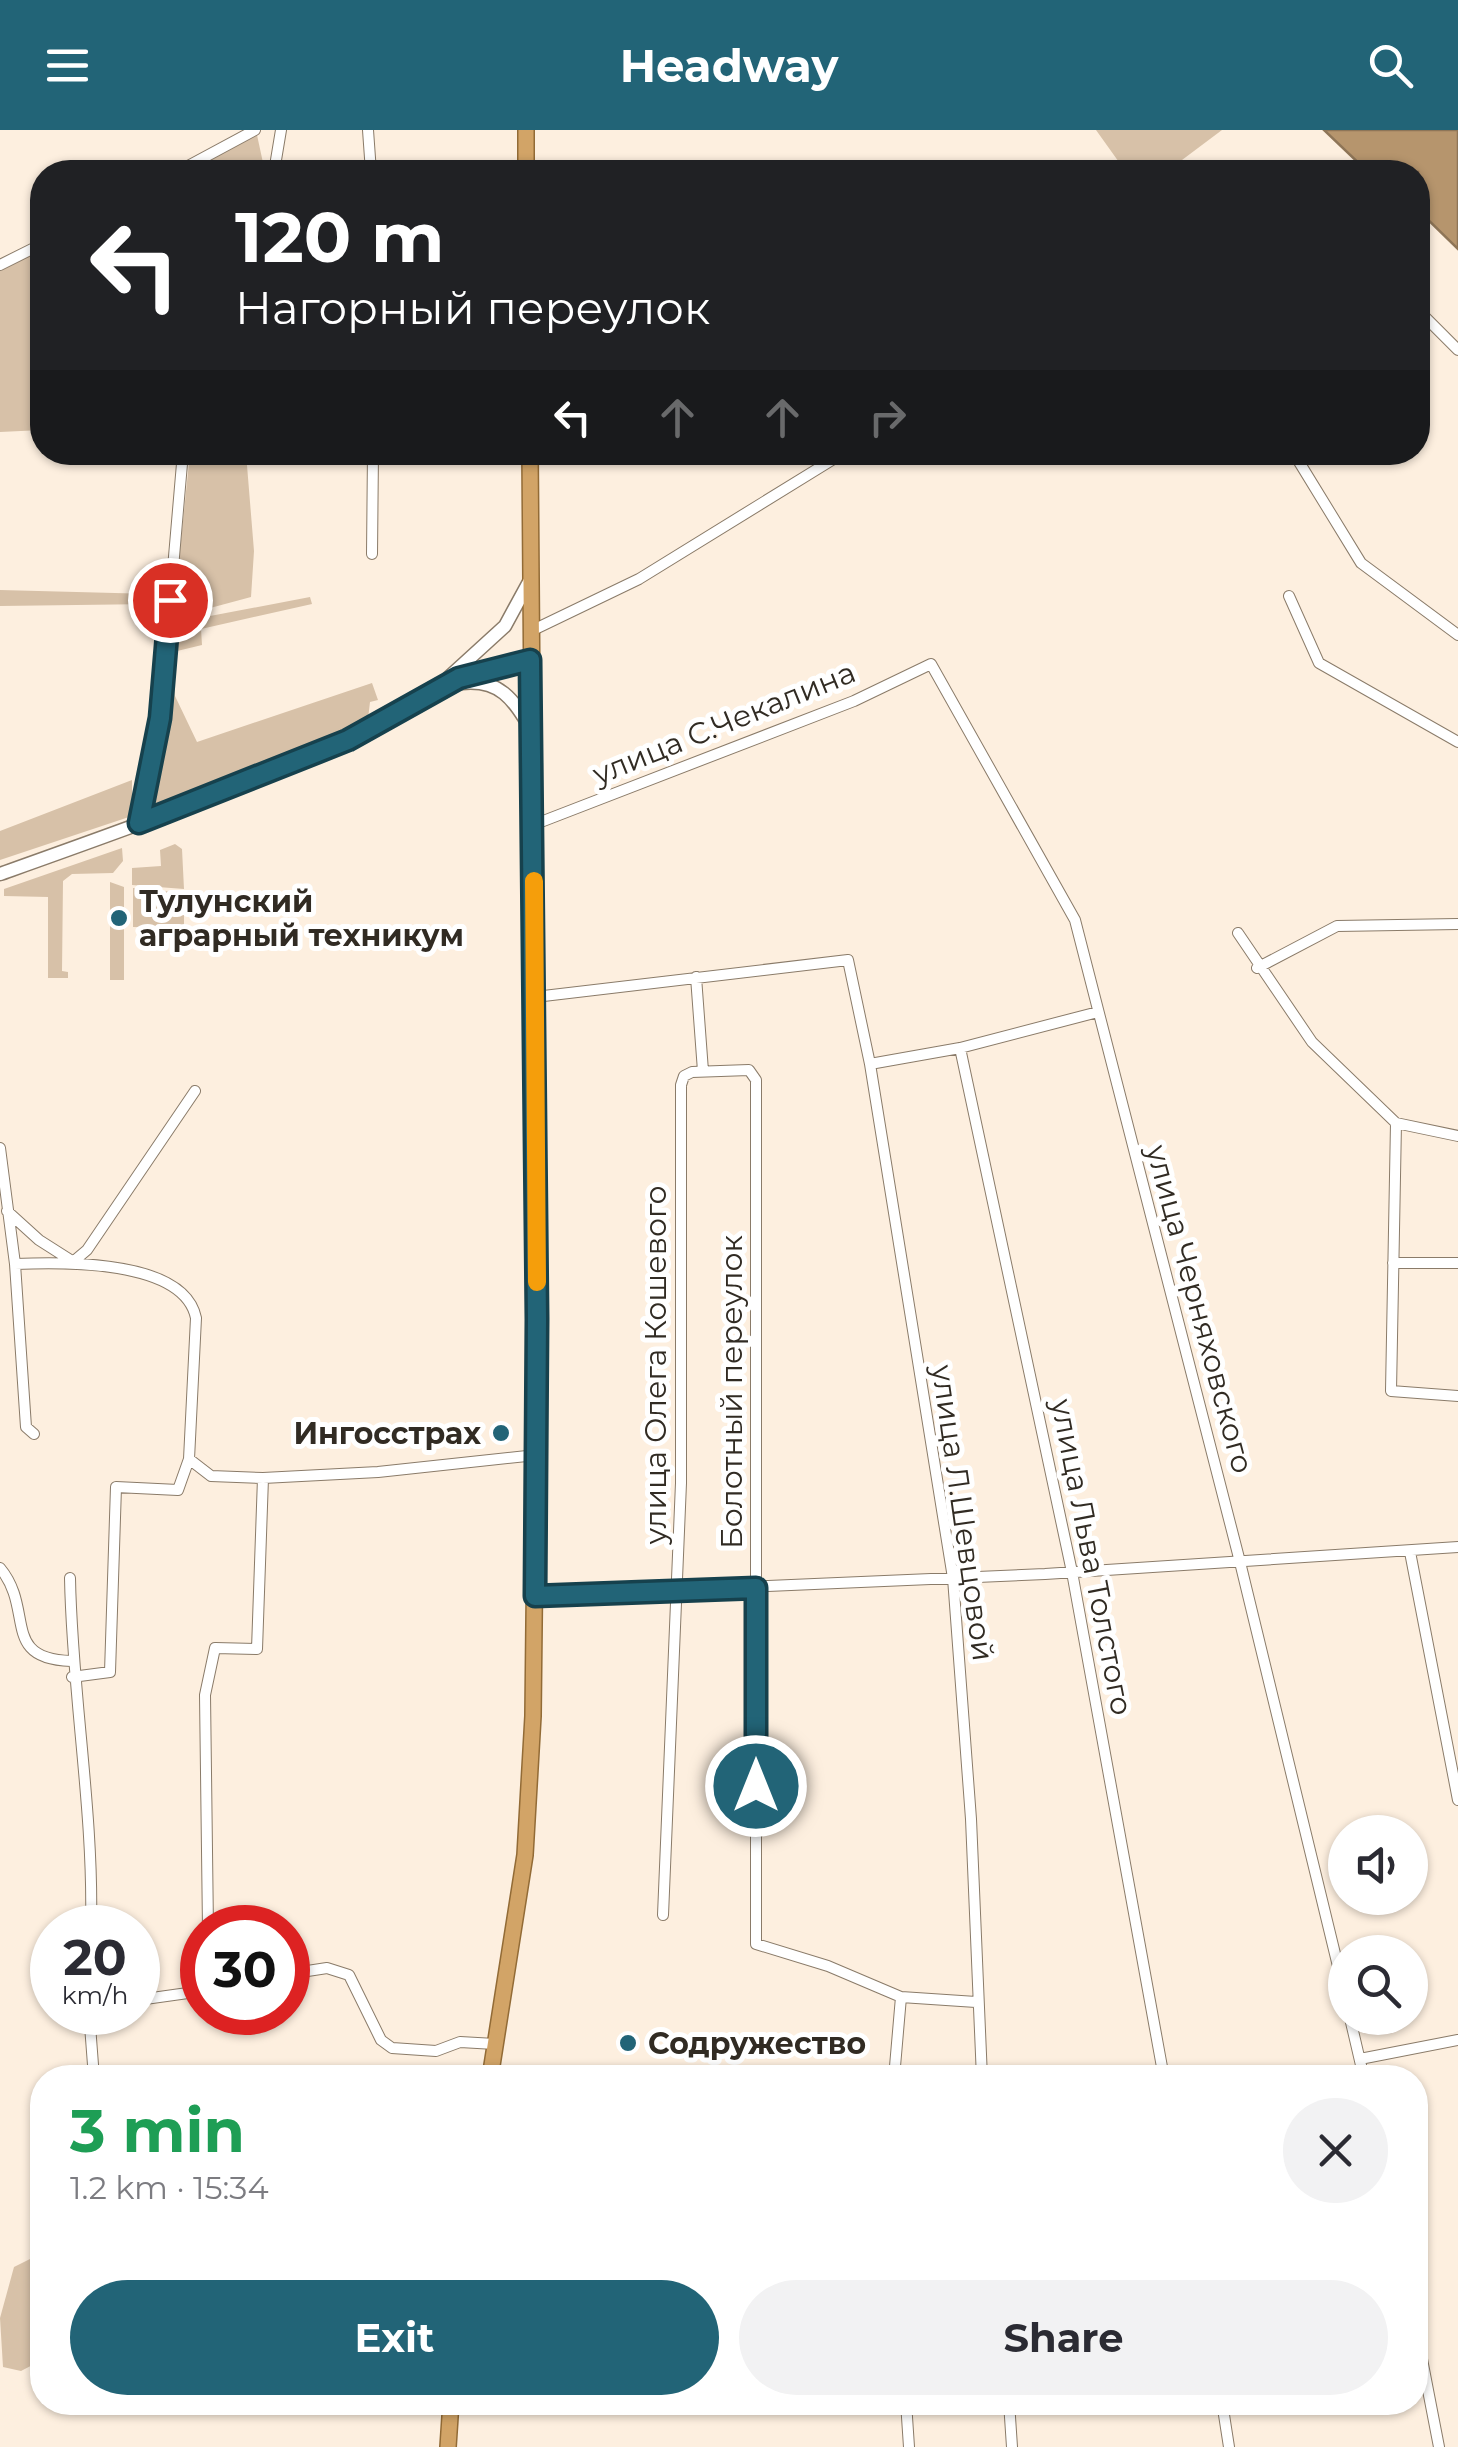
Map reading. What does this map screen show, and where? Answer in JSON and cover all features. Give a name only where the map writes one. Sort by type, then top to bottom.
[{"type":"highway","points":[[526,130],[526,160]]},
{"type":"highway","points":[[492,2065],[526,1854],[535,1596],[530,465]]},
{"type":"highway","points":[[448,2447],[450,2415]]},
{"type":"street","points":[[209,160],[255,130]]},
{"type":"street","points":[[277,160],[281,130]]},
{"type":"street","points":[[368,130],[370,160]]},
{"type":"street","points":[[0,264],[30,250]]},
{"type":"street","points":[[1430,322],[1458,350]]},
{"type":"street","points":[[139,823],[160,718],[182,465]]},
{"type":"street","points":[[372,554],[373,465]]},
{"type":"street","points":[[531,631],[639,579],[823,465]]},
{"type":"street","points":[[1302,465],[1361,563],[1458,635]]},
{"type":"street","points":[[422,699],[490,643],[510,618],[531,578]]},
{"type":"street","points":[[1289,596],[1320,664],[1458,742]]},
{"type":"street","points":[[0,874],[348,740],[470,674],[530,660]]},
{"type":"street","name":"улица С.Чекалина","points":[[534,825],[854,701],[932,664]]},
{"type":"street","name":"улица Черняховского","points":[[932,664],[1075,920],[1239,1558],[1330,1935]]},
{"type":"street","points":[[444,686],[494,684],[513,700],[532,729]]},
{"type":"street","points":[[1258,968],[1337,926],[1458,924]]},
{"type":"street","points":[[1238,934],[1312,1042],[1396,1123],[1458,1136]]},
{"type":"street","name":"улица Л.Шевцовой","points":[[696,976],[848,960],[870,1064],[953,1578],[971,1819],[981,2065]]},
{"type":"street","points":[[534,998],[696,976],[703,1071]]},
{"type":"street","points":[[870,1064],[960,1048],[1098,1012]]},
{"type":"street","name":"улица Льва Толстого","points":[[960,1048],[1072,1572],[1162,2065]]},
{"type":"street","name":"Болотный переулок","points":[[703,1071],[750,1070],[756,1080],[756,1944],[828,1966],[902,1997]]},
{"type":"street","name":"улица Олега Кошевого","points":[[664,1915],[677,1591],[681,1085],[688,1073],[703,1071]]},
{"type":"street","points":[[73,1262],[87,1250],[195,1092]]},
{"type":"street","points":[[1396,1123],[1391,1391],[1458,1396]]},
{"type":"street","points":[[0,1148],[15,1264],[26,1427],[34,1434]]},
{"type":"street","points":[[6,1210],[38,1240],[73,1262]]},
{"type":"street","points":[[15,1264],[102,1263],[157,1281],[190,1303],[196,1329],[189,1459],[178,1490],[116,1487],[110,1672],[72,1677]]},
{"type":"street","points":[[1394,1264],[1458,1263]]},
{"type":"street","points":[[189,1459],[210,1476],[263,1478],[378,1472],[536,1455]]},
{"type":"street","points":[[208,1905],[205,1696],[216,1648],[257,1649],[263,1478]]},
{"type":"street","points":[[535,1596],[1072,1572],[1239,1558],[1458,1547]]},
{"type":"street","points":[[1410,1552],[1458,1800]]},
{"type":"street","points":[[0,1568],[17,1593],[28,1648],[40,1658],[71,1662]]},
{"type":"street","points":[[70,1578],[71,1662],[92,1867],[91,1905]]},
{"type":"street","points":[[310,1971],[327,1968],[349,1976],[378,2034],[392,2048],[436,2051],[460,2042],[495,2044]]},
{"type":"street","points":[[895,2065],[902,1997],[976,2002]]},
{"type":"street","points":[[91,2035],[93,2065]]},
{"type":"street","points":[[1354,2035],[1361,2065]]},
{"type":"street","points":[[1360,2059],[1458,2040]]},
{"type":"street","points":[[1428,2390],[1439,2447]]},
{"type":"street","points":[[907,2415],[909,2447]]},
{"type":"street","points":[[1009,2415],[1012,2447]]},
{"type":"street","points":[[1224,2415],[1229,2447]]},
{"type":"shaded area","points":[[1096,130],[1222,130],[1182,160],[1117,160]]},
{"type":"shaded area","points":[[1324,130],[1458,130],[1458,249],[1430,222],[1430,160],[1355,160]]},
{"type":"shaded area","points":[[257,135],[262,160],[210,160]]},
{"type":"shaded area","points":[[30,256],[30,431],[0,432],[0,271]]},
{"type":"shaded area","points":[[189,465],[247,465],[254,551],[251,597],[173,618]]},
{"type":"shaded area","points":[[0,590],[153,594],[153,604],[0,606]]},
{"type":"shaded area","points":[[310,597],[312,604],[201,629],[202,645],[173,652],[174,631],[189,620]]},
{"type":"shaded area","points":[[173,670],[175,696],[197,742],[372,683],[378,700],[370,702],[368,719],[331,739],[147,811]]},
{"type":"shaded area","points":[[132,780],[132,816],[0,860],[0,831]]},
{"type":"shaded area","points":[[175,844],[182,849],[184,889],[132,885],[132,868],[161,866],[160,850]]},
{"type":"shaded area","points":[[122,848],[123,861],[113,873],[72,874],[63,881],[62,971],[68,972],[68,978],[48,978],[48,897],[4,896],[4,889]]},
{"type":"shaded area","points":[[110,882],[124,887],[124,980],[110,980]]},
{"type":"shaded area","points":[[133,888],[184,893],[184,928],[133,927]]},
{"type":"shaded area","points":[[30,2259],[30,2366],[21,2371],[3,2367],[0,2318],[14,2267]]},
{"type":"slow traffic","points":[[534,881],[537,1282]]},
{"type":"place","name":"Тулунский аграрный техникум","points":[[119,918]]},
{"type":"place","name":"Ингосстрах","points":[[501,1433]]},
{"type":"place","name":"Содружество","points":[[628,2043]]},
{"type":"route","points":[[170,600],[160,718],[139,823],[348,740],[459,678],[530,660],[537,1319],[535,1596],[756,1588],[756,1786]]}]
